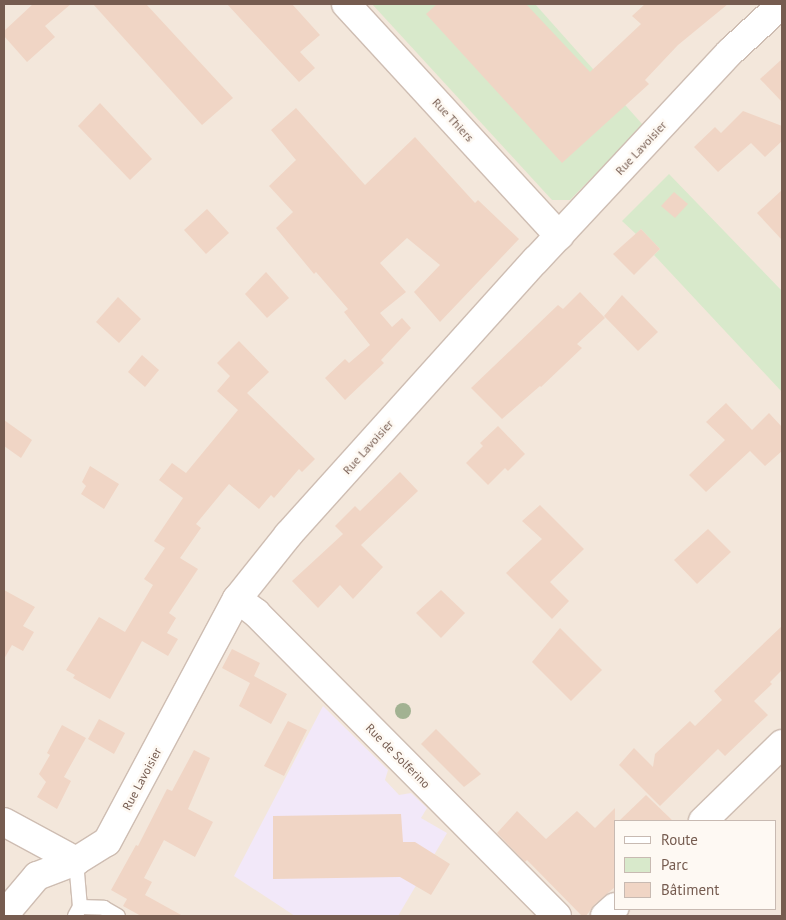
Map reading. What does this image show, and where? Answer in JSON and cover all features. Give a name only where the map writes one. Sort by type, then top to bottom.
[{"type":"street","name":"Rue Thiers","points":[[346,4],[559,236]]},
{"type":"street","name":"Rue Lavoisier","points":[[4,915],[37,876],[76,861],[107,842],[237,599],[288,535],[559,236],[730,52],[782,4]]},
{"type":"street","name":"Rue de Solferino","points":[[237,599],[256,613],[557,916]]},
{"type":"street","points":[[703,820],[782,744]]},
{"type":"street","points":[[4,822],[76,861]]},
{"type":"lane","points":[[76,861],[78,912],[104,908],[118,916]]},
{"type":"shaded area","points":[[4,4],[782,4],[782,916],[4,916]]},
{"type":"shaded area","points":[[323,706],[388,770],[385,780],[399,795],[411,793],[427,808],[421,818],[447,833],[398,916],[295,916],[234,876]]},
{"type":"green space","points":[[372,4],[535,4],[643,125],[570,200],[552,200]]},
{"type":"green space","points":[[669,174],[782,291],[782,392],[654,255],[660,249],[641,229],[636,234],[622,221]]},
{"type":"building","points":[[33,4],[71,4],[45,26],[55,37],[27,62],[4,36],[4,31]]},
{"type":"building","points":[[93,4],[146,4],[233,98],[202,125]]},
{"type":"building","points":[[227,4],[292,4],[320,35],[300,52],[315,68],[299,82]]},
{"type":"building","points":[[437,4],[526,4],[590,72],[641,24],[632,16],[645,4],[728,4],[678,45],[645,80],[649,84],[562,163],[426,14]]},
{"type":"building","points":[[782,59],[782,102],[760,79]]},
{"type":"building","points":[[100,103],[152,159],[130,180],[78,126]]},
{"type":"building","points":[[296,108],[365,185],[415,137],[475,203],[478,200],[519,239],[440,322],[414,292],[440,265],[407,238],[380,263],[406,292],[380,313],[392,327],[402,318],[411,328],[381,360],[384,363],[345,400],[325,378],[345,359],[349,363],[370,345],[344,312],[348,309],[316,272],[314,274],[276,228],[293,212],[269,186],[296,160],[271,130]]},
{"type":"building","points":[[743,111],[782,126],[782,141],[765,157],[751,143],[718,172],[694,147],[715,127],[721,133]]},
{"type":"building","points":[[782,190],[782,240],[757,213]]},
{"type":"building","points":[[674,192],[688,204],[675,218],[661,206]]},
{"type":"building","points":[[207,209],[229,233],[206,254],[184,230]]},
{"type":"building","points":[[641,229],[660,249],[634,275],[613,254]]},
{"type":"building","points":[[266,272],[289,298],[267,318],[245,294]]},
{"type":"building","points":[[580,292],[605,318],[577,344],[582,348],[541,387],[502,419],[471,388],[558,305],[563,309]]},
{"type":"building","points":[[622,295],[658,332],[638,351],[604,316]]},
{"type":"building","points":[[118,297],[141,319],[119,343],[96,322]]},
{"type":"building","points":[[239,341],[269,372],[247,393],[315,459],[302,472],[299,469],[274,498],[271,495],[259,509],[229,484],[196,524],[201,528],[180,558],[198,569],[169,613],[176,618],[167,633],[178,639],[168,656],[142,641],[110,699],[73,678],[75,675],[66,670],[99,617],[125,632],[153,585],[144,579],[165,548],[154,541],[183,498],[159,480],[172,463],[186,473],[238,410],[217,391],[230,376],[217,363]]},
{"type":"building","points":[[142,355],[159,370],[145,387],[128,372]]},
{"type":"building","points":[[726,403],[752,430],[769,413],[782,427],[782,451],[765,466],[750,451],[706,492],[689,475],[725,440],[706,422]]},
{"type":"building","points":[[4,420],[32,440],[21,458],[4,446]]},
{"type":"building","points":[[498,426],[525,454],[508,471],[505,468],[488,485],[466,463],[483,446],[480,443]]},
{"type":"building","points":[[90,466],[119,484],[104,509],[81,494],[86,486],[82,482]]},
{"type":"building","points":[[400,472],[418,491],[361,545],[383,567],[353,599],[340,585],[318,608],[292,581],[343,534],[335,526],[355,506],[360,511]]},
{"type":"building","points":[[540,505],[584,549],[550,582],[569,601],[552,619],[506,573],[542,539],[522,521]]},
{"type":"building","points":[[708,529],[731,552],[697,584],[674,560]]},
{"type":"building","points":[[4,590],[35,607],[23,626],[34,632],[23,651],[12,645],[4,659]]},
{"type":"building","points":[[441,590],[465,613],[441,638],[416,613]]},
{"type":"building","points":[[782,626],[782,670],[770,682],[772,684],[754,701],[768,715],[725,756],[718,749],[660,806],[619,765],[634,748],[653,767],[655,754],[690,721],[695,726],[722,700],[714,691]]},
{"type":"building","points":[[560,628],[602,670],[571,701],[532,662]]},
{"type":"building","points":[[232,649],[260,663],[254,676],[287,694],[271,724],[239,706],[250,683],[222,668]]},
{"type":"building","points":[[99,719],[125,733],[114,754],[88,739]]},
{"type":"building","points":[[288,721],[307,730],[284,776],[264,766]]},
{"type":"building","points":[[62,725],[86,738],[64,777],[71,781],[57,809],[37,797],[46,782],[39,774],[50,755],[47,753]]},
{"type":"building","points":[[436,729],[481,774],[464,787],[421,744]]},
{"type":"building","points":[[194,750],[210,758],[188,809],[213,822],[195,857],[164,840],[144,878],[152,882],[145,895],[183,916],[141,916],[123,906],[127,899],[111,890],[136,845],[138,846],[167,789],[172,791]]},
{"type":"building","points":[[646,795],[672,820],[620,820]]},
{"type":"building","points":[[615,808],[614,888],[595,904],[586,916],[582,916],[527,860],[525,862],[497,833],[517,811],[546,839],[577,811],[595,828]]},
{"type":"building","points":[[401,814],[403,842],[415,842],[450,864],[431,895],[400,877],[273,879],[273,816]]}]
